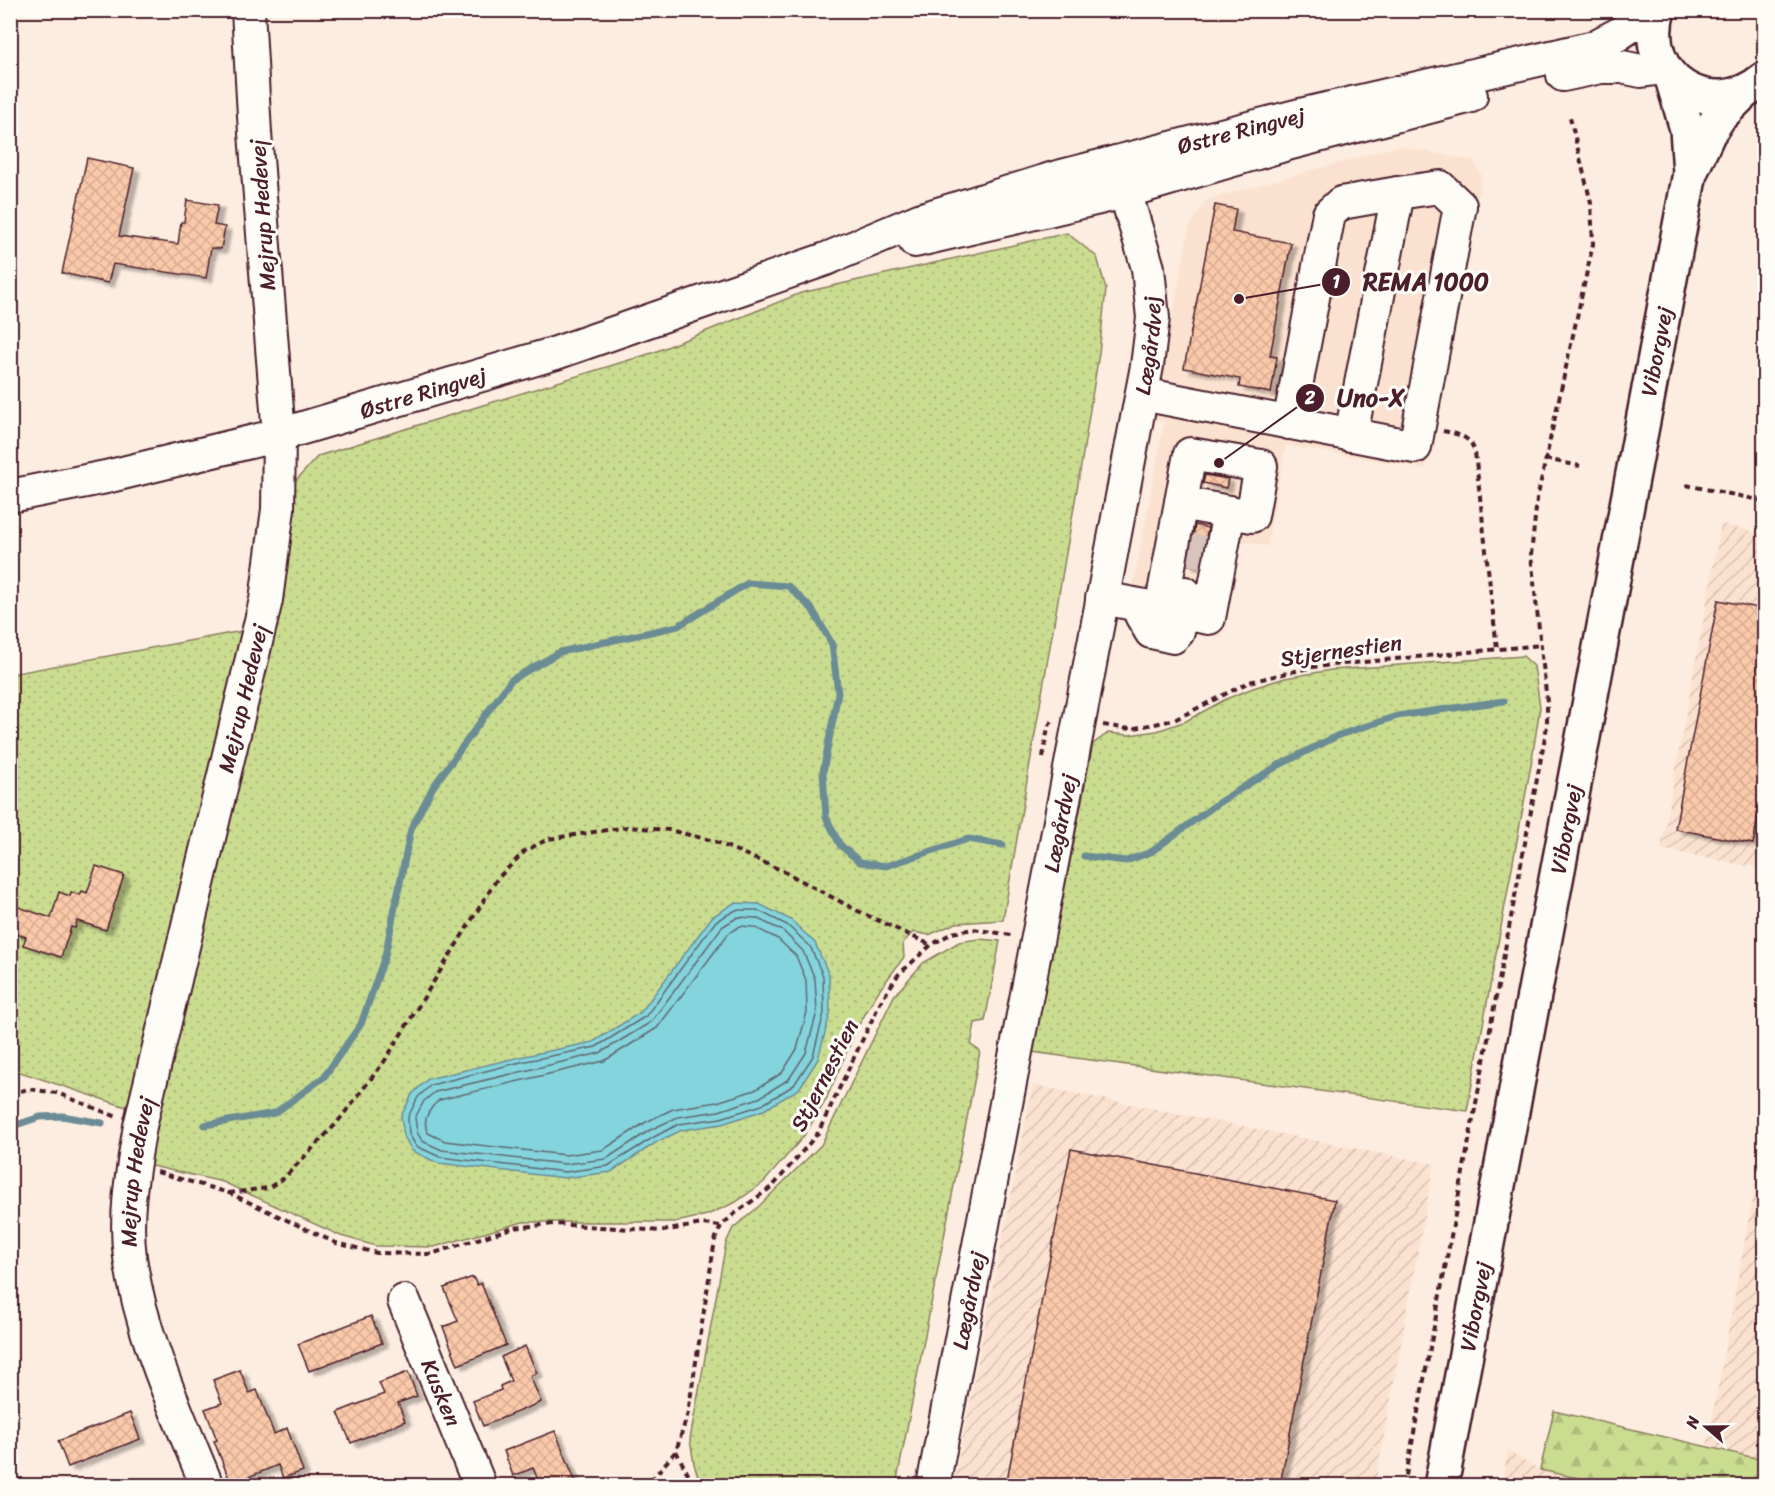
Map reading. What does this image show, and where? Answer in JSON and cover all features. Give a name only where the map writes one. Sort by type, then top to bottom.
[{"type":"main road","name":"Viborgvej","points":[[1656,10],[1655,44],[1687,129],[1690,173]]},
{"type":"main road","points":[[1667,73],[1682,86],[1705,96],[1730,97],[1759,83]]},
{"type":"main road","name":"Viborgvej","points":[[1441,1485],[1690,173],[1708,134],[1719,117],[1759,83]]},
{"type":"street","name":"Mejrup Hedevej","points":[[207,1485],[161,1371],[140,1311],[130,1255],[129,1193],[140,1126],[266,600],[278,509],[279,435],[255,133],[248,10]]},
{"type":"street","name":"Østre Ringvej","points":[[10,496],[106,477],[279,435],[556,353],[826,259],[919,220],[1054,177],[1312,112],[1594,47],[1656,10]]},
{"type":"street","name":"Østre Ringvej","points":[[826,259],[921,240],[1125,192],[1291,143],[1476,95],[1601,67],[1622,67],[1667,73]]},
{"type":"street","name":"Lægårdvej","points":[[933,1485],[1142,394],[1153,318],[1148,268],[1116,162]]},
{"type":"street","points":[[1142,394],[1199,405],[1279,421],[1351,435],[1415,447],[1460,206],[1440,187],[1341,203],[1329,214],[1279,421],[1261,466],[1252,516],[1203,512]]},
{"type":"street","points":[[1351,435],[1398,193]]},
{"type":"street","points":[[1102,598],[1209,618],[1203,512],[1190,454],[1199,405]]},
{"type":"street","points":[[1190,454],[1261,466]]},
{"type":"street","points":[[1162,609],[1203,512]]},
{"type":"street","points":[[1162,609],[1191,566]]},
{"type":"street","name":"Kusken","points":[[404,1301],[480,1485]]},
{"type":"path","points":[[1404,1485],[1543,758],[1547,713],[1531,555],[1537,499],[1593,244],[1592,203],[1569,113]]},
{"type":"path","points":[[1418,429],[1459,434],[1470,441],[1474,447],[1497,649]]},
{"type":"path","points":[[1545,459],[1580,466]]},
{"type":"path","points":[[1686,485],[1764,501]]},
{"type":"path","name":"Stjernestien","points":[[1043,762],[1048,727],[1056,718],[1131,729],[1174,720],[1249,682],[1313,667],[1541,645]]},
{"type":"path","points":[[229,1193],[268,1188],[284,1178],[336,1124],[384,1062],[497,879],[525,851],[548,839],[627,827],[669,830],[714,841],[781,870],[931,945]]},
{"type":"path","name":"Stjernestien","points":[[721,1226],[732,1215],[773,1186],[818,1133],[881,1001],[898,975],[931,945],[952,933],[973,929],[1011,935],[1009,946]]},
{"type":"path","points":[[10,1094],[28,1089],[57,1093],[140,1126]]},
{"type":"path","points":[[134,1166],[229,1193],[336,1243],[377,1253],[431,1254],[512,1228],[554,1224],[663,1231],[702,1224],[721,1226],[716,1239],[688,1413],[676,1451],[653,1478],[642,1485]]},
{"type":"path","points":[[676,1451],[694,1485]]},
{"type":"shaded area","points":[[1398,146],[1474,161],[1482,176],[1425,469],[1286,445],[1267,546],[1241,541],[1222,638],[1127,620],[1164,422],[1153,420],[1189,228],[1206,200]]},
{"type":"shaded area","points":[[1721,524],[1764,534],[1764,869],[1661,849]]},
{"type":"shaded area","points":[[1033,1085],[1434,1164],[1375,1485],[953,1486]]},
{"type":"shaded area","points":[[1764,1135],[1764,1485],[1700,1485]]},
{"type":"shaded area","points":[[1508,1451],[1540,1470],[1658,1486],[1501,1486]]},
{"type":"green space","points":[[1067,233],[1097,257],[1106,289],[1099,353],[1081,466],[1003,920],[956,923],[929,935],[913,932],[903,943],[904,957],[878,992],[857,1028],[825,1102],[803,1137],[764,1182],[736,1202],[707,1215],[676,1222],[523,1222],[434,1247],[376,1246],[341,1236],[223,1182],[147,1165],[281,602],[290,487],[318,456],[652,353],[801,293]]},
{"type":"green space","points":[[253,629],[132,1109],[11,1069],[11,674]]},
{"type":"green space","points":[[1523,656],[1534,666],[1540,707],[1467,1111],[1032,1052],[1093,744],[1108,733],[1129,735],[1157,731],[1186,721],[1226,699],[1285,678],[1331,670]]},
{"type":"green space","points":[[979,939],[1000,941],[985,1021],[975,1023],[971,1045],[980,1051],[896,1485],[701,1485],[694,1464],[690,1439],[726,1243],[733,1228],[756,1209],[821,1145],[894,996],[923,963],[959,942]]},
{"type":"green space","points":[[1554,1411],[1764,1460],[1764,1485],[1611,1485],[1540,1470]]},
{"type":"water","points":[[734,903],[759,904],[791,920],[815,943],[829,975],[830,1014],[818,1059],[799,1089],[764,1110],[722,1124],[682,1130],[657,1142],[611,1172],[565,1178],[438,1163],[412,1151],[404,1136],[401,1116],[413,1093],[428,1079],[593,1042],[641,1012],[712,917]]},
{"type":"building","points":[[87,158],[134,168],[119,236],[178,244],[187,200],[218,205],[214,225],[225,227],[221,249],[211,248],[206,278],[113,264],[108,283],[62,273]]},
{"type":"building","points":[[1215,205],[1236,209],[1232,232],[1291,243],[1270,356],[1277,357],[1271,393],[1239,387],[1240,379],[1184,368]]},
{"type":"building","points":[[1205,475],[1228,479],[1226,488],[1203,483]]},
{"type":"building","points":[[1195,525],[1208,528],[1200,567],[1188,565]]},
{"type":"building","points":[[1718,600],[1764,609],[1764,783],[1753,844],[1675,829]]},
{"type":"building","points":[[96,866],[124,875],[106,930],[77,921],[75,928],[71,927],[61,957],[23,945],[26,937],[10,932],[10,904],[51,918],[59,892],[70,896],[71,892],[80,895],[82,891],[87,893]]},
{"type":"building","points":[[1071,1149],[1335,1200],[1280,1485],[1006,1485]]},
{"type":"building","points":[[473,1277],[477,1285],[481,1283],[506,1345],[458,1365],[443,1327],[458,1321],[444,1288]]},
{"type":"building","points":[[371,1316],[382,1343],[309,1371],[298,1344]]},
{"type":"building","points":[[525,1346],[537,1373],[530,1376],[541,1402],[483,1426],[473,1401],[501,1390],[500,1386],[511,1381],[501,1357]]},
{"type":"building","points":[[240,1370],[249,1393],[257,1390],[274,1434],[287,1428],[303,1471],[283,1478],[278,1465],[231,1484],[214,1441],[217,1440],[205,1409],[222,1403],[213,1380]]},
{"type":"building","points":[[408,1372],[417,1396],[398,1403],[405,1421],[351,1443],[338,1412],[384,1394],[379,1383]]},
{"type":"building","points":[[130,1413],[140,1439],[68,1467],[58,1441]]},
{"type":"building","points":[[555,1431],[577,1485],[540,1485],[533,1468],[513,1476],[504,1451]]},
{"type":"waterway","points":[[205,1125],[275,1113],[324,1077],[361,1024],[385,956],[411,829],[433,787],[511,680],[560,652],[678,626],[748,583],[788,586],[812,609],[832,644],[838,693],[823,772],[826,817],[840,845],[860,862],[886,866],[968,839],[1003,845]]},
{"type":"waterway","points":[[1084,856],[1126,861],[1151,852],[1218,803],[1279,765],[1339,735],[1397,716],[1504,701]]},
{"type":"waterway","points":[[10,1127],[40,1117],[62,1116],[102,1123]]},
{"type":"tunnel","points":[[1191,566],[1199,526]]},
{"type":"place","name":"REMA 1000","points":[[1239,299]]},
{"type":"place","name":"Uno-X","points":[[1219,463]]}]
